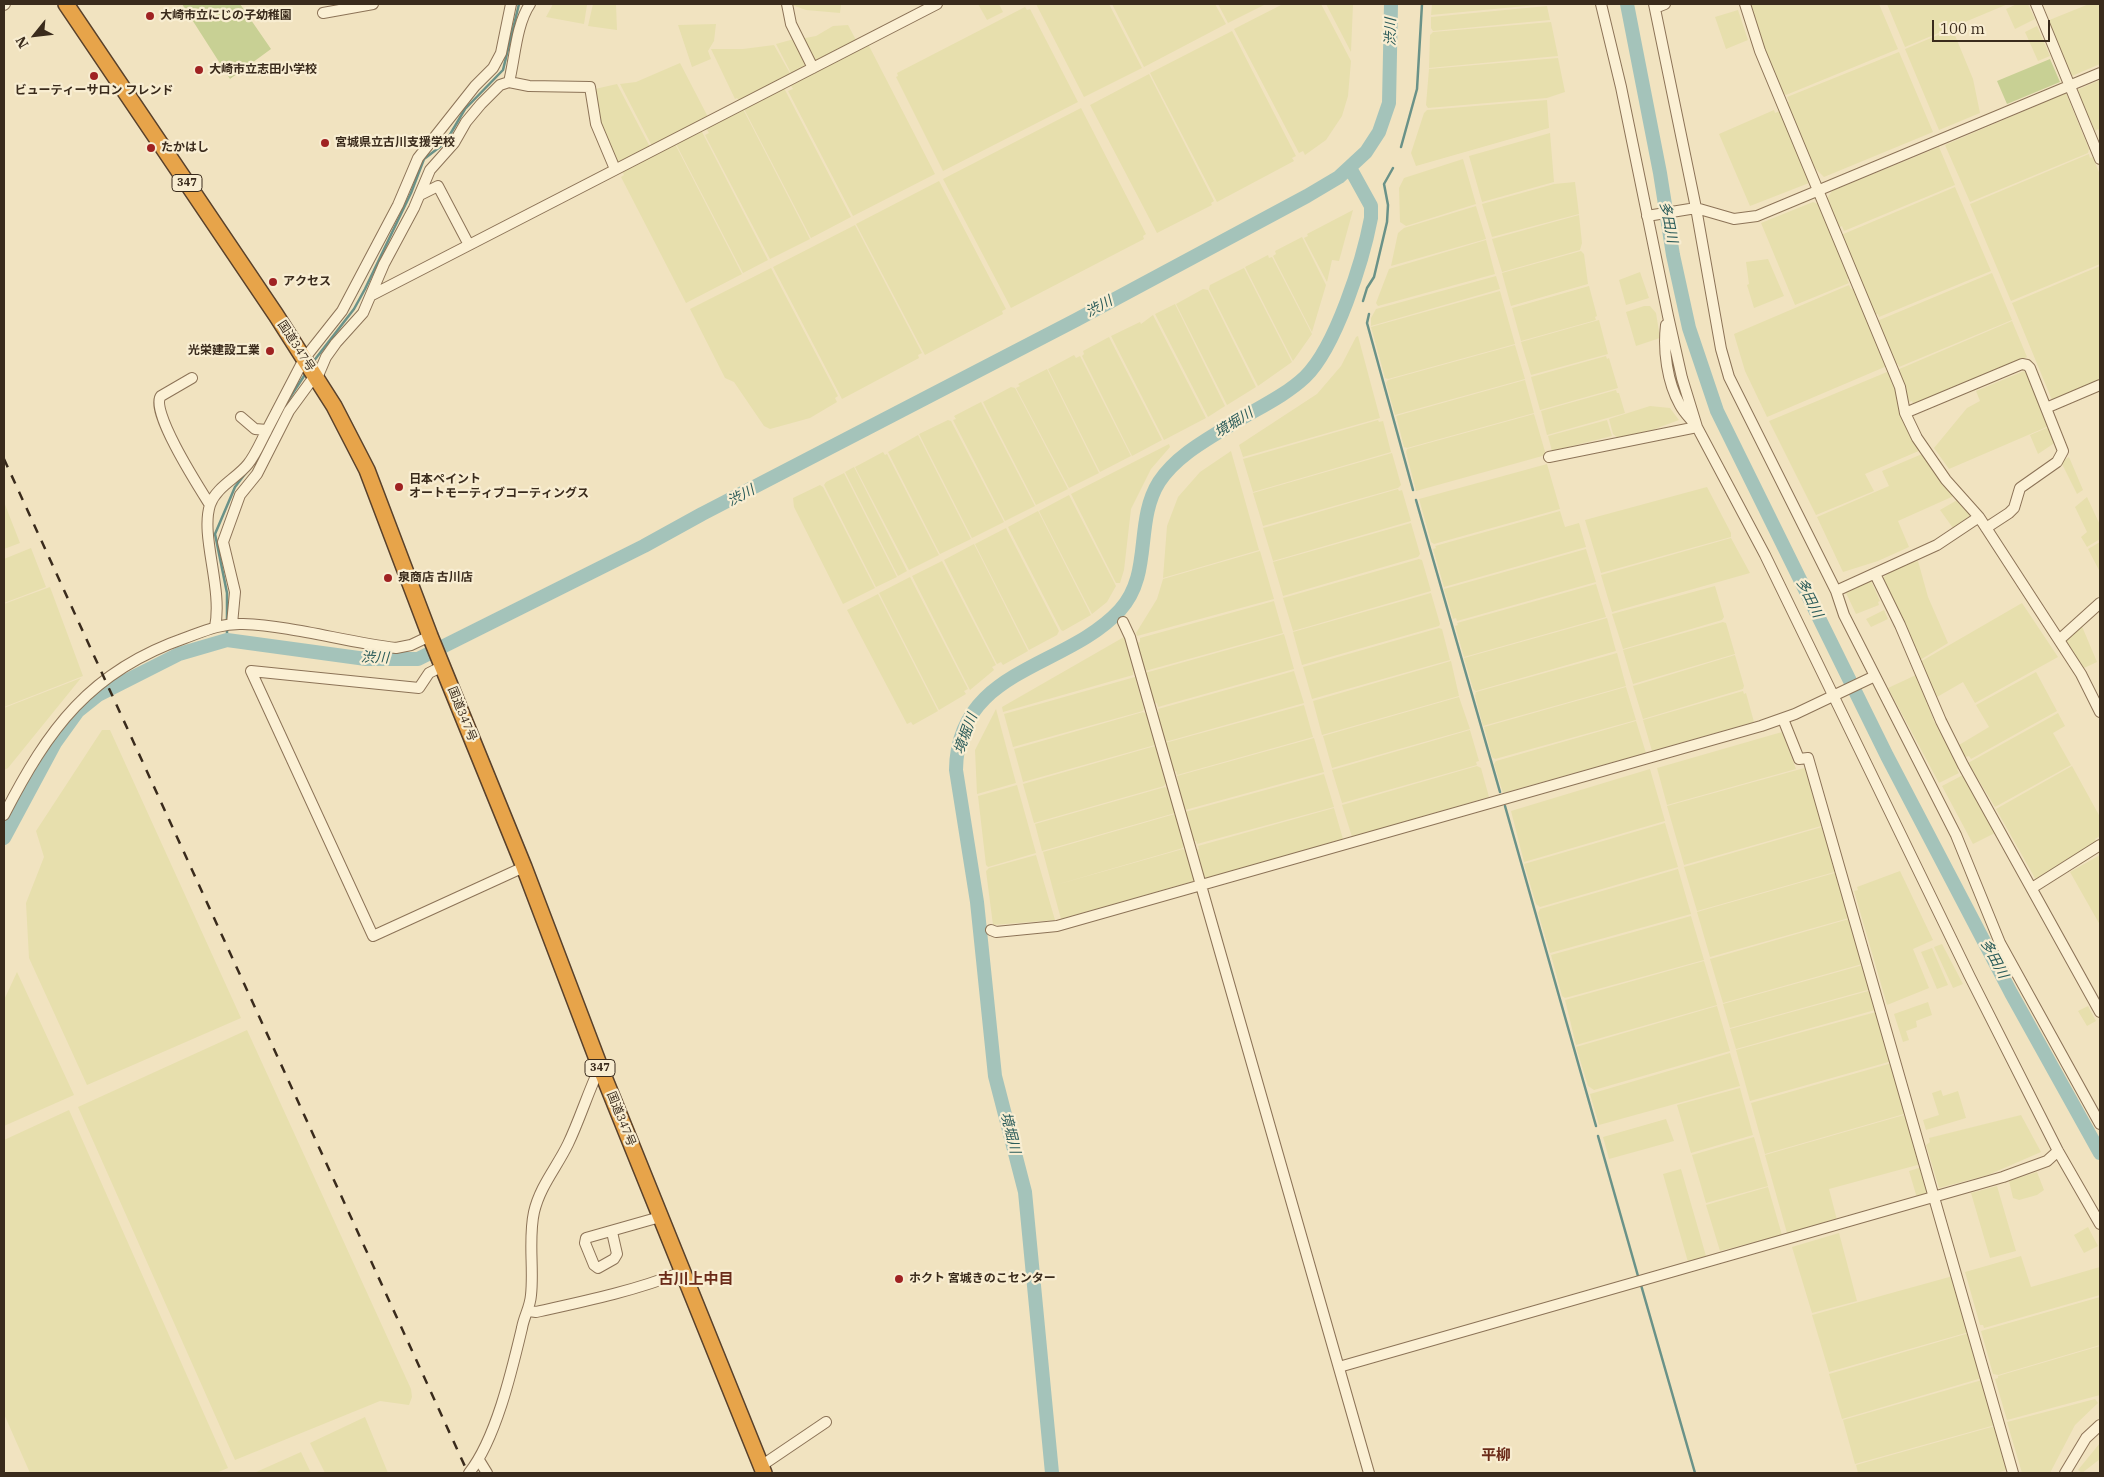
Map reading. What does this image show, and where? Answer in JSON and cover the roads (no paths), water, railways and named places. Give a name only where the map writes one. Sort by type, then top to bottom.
[{"type":"highway","name":"国道347号","points":[[66,4],[311,369],[367,470],[431,639],[524,868],[600,1067],[763,1470]]},
{"type":"street","points":[[323,13],[373,4]]},
{"type":"street","points":[[224,625],[218,596],[208,520],[210,505],[218,493],[249,464],[267,430],[311,369],[398,205],[418,158],[475,86],[493,68],[501,53],[511,4]]},
{"type":"street","points":[[787,4],[791,24],[814,68]]},
{"type":"street","points":[[372,295],[937,4]]},
{"type":"street","points":[[1601,4],[1649,215],[1682,378],[1697,427],[1765,555],[2058,1151],[2100,1224]]},
{"type":"street","points":[[1665,4],[1655,6],[1726,369],[1836,591],[1844,614],[1873,676],[1956,835],[2000,943],[2100,1124]]},
{"type":"street","points":[[1745,4],[1760,51],[1900,387],[1905,413],[1917,438],[1946,480],[1979,517],[2081,674],[2100,712]]},
{"type":"street","points":[[2036,4],[2100,159]]},
{"type":"street","points":[[509,82],[524,7]]},
{"type":"street","points":[[1649,215],[1693,208],[1734,219],[1747,219],[2100,72]]},
{"type":"street","points":[[224,625],[235,592],[223,542],[232,512],[240,495],[257,474],[289,411],[311,381],[311,369],[326,356],[363,313],[384,264],[420,195],[430,170],[454,144],[466,122],[500,86],[509,82],[530,86],[590,87],[596,124],[615,169]]},
{"type":"street","points":[[420,195],[438,186],[470,245]]},
{"type":"street","points":[[1905,413],[2022,364],[2030,368],[2062,447],[2060,457],[2020,488],[2014,508],[1986,528]]},
{"type":"street","points":[[192,378],[161,396],[159,402],[160,412],[178,450],[210,505]]},
{"type":"street","points":[[2046,408],[2100,385]]},
{"type":"street","points":[[242,417],[255,428],[267,430]]},
{"type":"street","points":[[1549,457],[1697,427]]},
{"type":"street","points":[[1836,591],[1950,538],[1979,517]]},
{"type":"street","points":[[1875,574],[1900,624],[1950,739],[2100,1012]]},
{"type":"street","points":[[2059,640],[2100,603]]},
{"type":"street","points":[[1123,622],[1130,637],[1369,1473]]},
{"type":"street","points":[[4,814],[43,744],[73,707],[105,678],[161,646],[224,625],[282,629],[396,648],[431,639]]},
{"type":"street","points":[[441,663],[429,673],[419,688],[251,671],[373,936],[524,868]]},
{"type":"street","points":[[991,930],[996,932],[1057,926],[1783,719],[1873,676]]},
{"type":"street","points":[[1783,719],[1799,759],[1808,758],[2013,1473]]},
{"type":"street","points":[[2032,888],[2100,845]]},
{"type":"street","points":[[470,1473],[479,1460],[506,1391],[522,1325],[529,1311],[532,1287],[531,1243],[534,1212],[548,1178],[571,1139],[600,1067]]},
{"type":"street","points":[[1339,1367],[2004,1176],[2047,1161],[2058,1151]]},
{"type":"street","points":[[612,1232],[660,1217]]},
{"type":"street","points":[[529,1311],[536,1312],[642,1288],[682,1272]]},
{"type":"street","points":[[763,1470],[826,1422]]},
{"type":"street","points":[[2065,1473],[2086,1438],[2100,1424]]},
{"type":"street","points":[[479,1460],[487,1473]]},
{"type":"waterway","points":[[313,362],[354,309],[365,289],[411,193],[424,159],[445,143],[465,109],[503,70],[519,4]]},
{"type":"waterway","name":"渋川","points":[[4,838],[55,743],[78,711],[98,695],[179,654],[227,640],[366,659],[418,659],[644,546],[1076,320],[1339,177],[1366,152],[1379,132],[1389,103],[1391,4]]},
{"type":"waterway","points":[[1401,147],[1417,89],[1422,4]]},
{"type":"waterway","name":"多田川","points":[[1627,4],[1660,173],[1673,255],[1689,328],[1717,411],[1887,756],[2011,993],[2100,1153]]},
{"type":"waterway","name":"境堀川","points":[[1052,1473],[1025,1192],[995,1076],[977,902],[956,770],[961,736],[974,710],[994,690],[1018,674],[1072,646],[1097,630],[1120,610],[1130,596],[1136,580],[1147,514],[1152,498],[1159,482],[1174,464],[1202,443],[1289,390],[1305,377],[1316,363],[1327,345],[1347,302],[1362,256],[1371,218],[1371,206],[1350,168]]},
{"type":"waterway","points":[[1363,301],[1367,288],[1374,277],[1387,222],[1388,205],[1384,184],[1393,168]]},
{"type":"waterway","points":[[1369,314],[1367,323],[1413,490]]},
{"type":"waterway","points":[[287,402],[306,373]]},
{"type":"waterway","points":[[227,623],[227,593],[215,534],[235,487],[261,453]]},
{"type":"waterway","points":[[1416,500],[1500,792]]},
{"type":"waterway","points":[[227,629],[227,640]]},
{"type":"waterway","points":[[1505,806],[1596,1126]]},
{"type":"waterway","points":[[1598,1136],[1638,1276]]},
{"type":"waterway","points":[[1641,1285],[1695,1473]]},
{"type":"railway","points":[[4,459],[468,1473]]},
{"type":"place","name":"大崎市立にじの子幼稚園","points":[[150,16]]},
{"type":"place","name":"大崎市立志田小学校","points":[[199,70]]},
{"type":"place","name":"ビューティーサロン フレンド","points":[[94,76]]},
{"type":"place","name":"宮城県立古川支援学校","points":[[325,143]]},
{"type":"place","name":"たかはし","points":[[151,148]]},
{"type":"place","name":"アクセス","points":[[273,282]]},
{"type":"place","name":"光栄建設工業","points":[[270,351]]},
{"type":"place","name":"日本ペイント オートモーティブコーティングス","points":[[399,487]]},
{"type":"place","name":"泉商店 古川店","points":[[388,578]]},
{"type":"place","name":"ホクト 宮城きのこセンター","points":[[899,1279]]},
{"type":"district","name":"古川上中目","points":[[696,1280]]},
{"type":"district","name":"平柳","points":[[1496,1456]]}]
